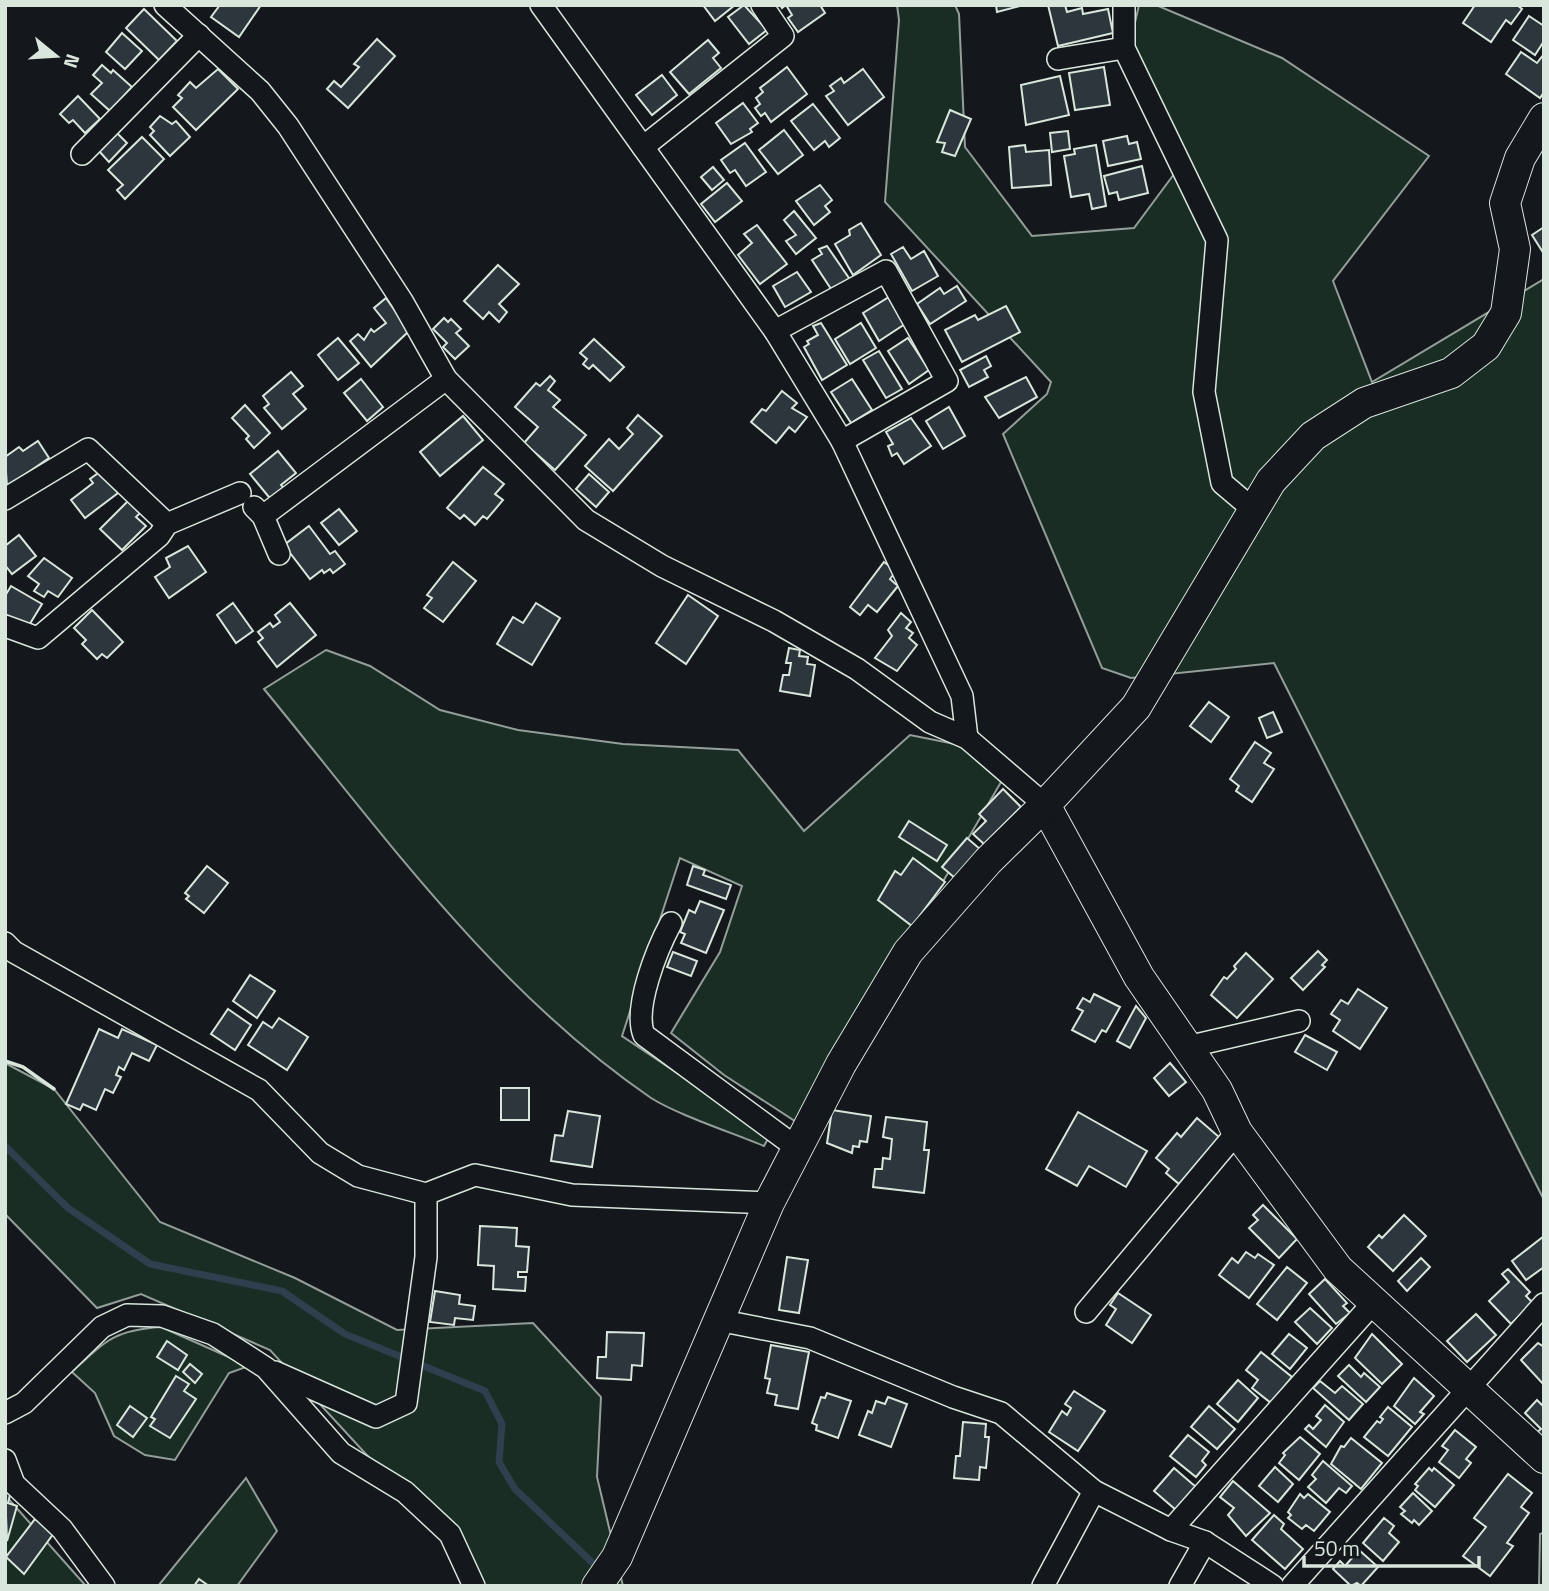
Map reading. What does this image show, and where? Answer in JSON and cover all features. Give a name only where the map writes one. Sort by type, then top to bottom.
[{"type":"street","points":[[165,5],[260,91],[288,126],[401,301],[446,379],[586,520],[662,566],[774,621],[856,669],[930,722],[967,738],[1045,806],[1139,977],[1217,1090],[1237,1132],[1338,1269],[1544,1458]]},
{"type":"street","points":[[541,5],[775,331],[842,441],[962,696],[967,738]]},
{"type":"street","points":[[642,147],[783,36],[762,5]]},
{"type":"street","points":[[1124,5],[1124,48],[1217,240],[1204,392],[1222,483],[1255,511]]},
{"type":"street","points":[[82,154],[199,35]]},
{"type":"street","points":[[1058,59],[1124,48]]},
{"type":"street","points":[[597,1586],[617,1556],[769,1203],[841,1064],[908,952],[988,861],[1045,806],[1136,707],[1271,481],[1312,436],[1364,403],[1451,373],[1486,346],[1506,313],[1512,275],[1515,249],[1505,203],[1520,158],[1544,118]]},
{"type":"street","points":[[775,331],[886,271],[947,381],[842,441]]},
{"type":"street","points":[[263,516],[446,379]]},
{"type":"street","points":[[5,499],[88,449],[167,524]]},
{"type":"street","points":[[5,626],[38,638],[159,536],[167,524],[237,487],[263,516],[279,554]]},
{"type":"street","points":[[671,923],[657,949],[639,1023],[644,1035],[797,1148]]},
{"type":"street","points":[[5,943],[14,952],[259,1090],[320,1153],[358,1176],[426,1194],[475,1175],[572,1195],[769,1203]]},
{"type":"street","points":[[1187,1047],[1299,1021]]},
{"type":"street","points":[[1086,1312],[1237,1132]]},
{"type":"street","points":[[5,1413],[24,1403],[102,1327],[127,1315],[162,1316],[213,1334],[265,1368],[376,1417],[406,1404],[414,1326],[426,1257],[426,1194]]},
{"type":"street","points":[[1171,1530],[1374,1302]]},
{"type":"street","points":[[1292,1586],[1544,1304]]},
{"type":"street","points":[[718,1320],[810,1338],[953,1397],[1001,1413],[1094,1491],[1171,1530],[1205,1542],[1273,1586]]},
{"type":"street","points":[[265,1368],[341,1453],[405,1492],[450,1534],[474,1586]]},
{"type":"street","points":[[5,1460],[15,1484],[62,1529],[104,1586]]},
{"type":"street","points":[[1043,1586],[1094,1491]]},
{"type":"street","points":[[1181,1586],[1205,1542]]},
{"type":"green space","points":[[897,5],[955,5],[959,14],[965,147],[1032,236],[1134,228],[1183,162],[1129,49],[1139,5],[1156,5],[1282,58],[1429,156],[1333,281],[1372,382],[1544,279],[1544,1200],[1274,663],[1131,678],[1102,668],[1003,434],[1047,394],[1051,382],[885,202],[899,20]]},
{"type":"green space","points":[[326,650],[370,666],[440,710],[518,730],[623,744],[738,750],[804,831],[910,735],[965,746],[1004,777],[801,1125],[724,1075],[671,1033],[720,952],[742,886],[680,858],[622,1036],[770,1135],[764,1146],[662,1104],[594,1056],[491,960],[444,908],[264,689]]},
{"type":"green space","points":[[5,1063],[54,1089],[160,1222],[295,1278],[397,1330],[533,1323],[601,1397],[597,1477],[623,1586],[480,1586],[449,1519],[376,1465],[270,1350],[141,1294],[97,1308],[5,1214]]},
{"type":"green space","points":[[161,1327],[249,1366],[229,1373],[175,1460],[145,1455],[114,1436],[95,1393],[72,1372],[111,1339],[132,1331]]},
{"type":"green space","points":[[246,1478],[277,1531],[237,1586],[158,1586]]},
{"type":"green space","points":[[5,1495],[86,1586],[5,1586]]},
{"type":"green space","points":[[1544,1532],[1544,1586],[1539,1586],[1540,1534]]},
{"type":"building","points":[[220,5],[261,5],[239,37],[211,17]]},
{"type":"building","points":[[703,5],[735,5],[715,21]]},
{"type":"building","points":[[744,5],[767,30],[749,44],[728,17]]},
{"type":"building","points":[[786,5],[820,5],[825,13],[798,32],[788,18],[792,15]]},
{"type":"building","points":[[996,5],[1024,5],[997,12]]},
{"type":"building","points":[[1048,5],[1065,5],[1067,12],[1082,8],[1083,14],[1108,9],[1113,33],[1058,46]]},
{"type":"building","points":[[1475,5],[1517,5],[1522,9],[1511,24],[1506,20],[1491,42],[1463,23]]},
{"type":"building","points":[[144,9],[177,41],[159,60],[126,28]]},
{"type":"building","points":[[1529,16],[1544,26],[1544,41],[1535,55],[1513,40]]},
{"type":"building","points":[[122,33],[142,51],[125,69],[106,52]]},
{"type":"building","points":[[377,39],[395,56],[348,108],[327,89],[334,81],[341,87],[359,67],[354,64]]},
{"type":"building","points":[[708,40],[719,53],[713,58],[721,68],[689,94],[670,72]]},
{"type":"building","points":[[1521,52],[1537,63],[1544,54],[1544,92],[1540,98],[1506,74]]},
{"type":"building","points":[[102,65],[111,73],[113,70],[132,87],[110,111],[91,94],[102,83],[93,75]]},
{"type":"building","points":[[787,67],[807,94],[771,122],[765,113],[761,116],[755,108],[760,104],[756,98],[763,92],[760,88]]},
{"type":"building","points":[[1104,67],[1110,105],[1075,110],[1069,73]]},
{"type":"building","points":[[218,69],[238,89],[196,130],[173,107],[182,98],[178,95],[190,82],[196,88]]},
{"type":"building","points":[[863,69],[884,97],[848,125],[826,96],[834,91],[830,86],[841,78],[844,83]]},
{"type":"building","points":[[662,75],[677,95],[652,115],[636,95]]},
{"type":"building","points":[[1060,76],[1069,115],[1026,125],[1021,85]]},
{"type":"building","points":[[78,96],[100,119],[85,133],[73,120],[69,123],[60,114]]},
{"type":"building","points":[[743,103],[758,123],[750,129],[752,132],[731,144],[716,123]]},
{"type":"building","points":[[813,104],[840,138],[829,147],[825,141],[814,150],[791,121]]},
{"type":"building","points":[[950,110],[971,119],[955,156],[942,152],[945,143],[937,142]]},
{"type":"building","points":[[160,116],[172,124],[176,121],[190,137],[170,156],[150,135],[154,131],[150,127]]},
{"type":"building","points":[[784,130],[803,155],[778,174],[759,150]]},
{"type":"building","points":[[1068,131],[1070,149],[1052,152],[1050,133]]},
{"type":"building","points":[[116,132],[127,143],[109,162],[98,150]]},
{"type":"building","points":[[1127,136],[1129,144],[1137,142],[1141,159],[1108,166],[1103,141]]},
{"type":"building","points":[[142,137],[164,159],[125,199],[117,190],[123,185],[108,170]]},
{"type":"building","points":[[745,143],[766,172],[746,186],[735,170],[730,173],[721,160]]},
{"type":"building","points":[[1025,145],[1026,152],[1049,150],[1051,185],[1012,188],[1009,147]]},
{"type":"building","points":[[1096,145],[1106,206],[1092,209],[1089,194],[1071,197],[1064,156],[1075,154],[1074,149]]},
{"type":"building","points":[[1142,166],[1148,193],[1119,200],[1117,192],[1109,194],[1104,176]]},
{"type":"building","points":[[713,167],[724,180],[712,190],[701,177]]},
{"type":"building","points":[[727,183],[742,201],[715,222],[701,204]]},
{"type":"building","points":[[820,185],[832,200],[825,206],[830,212],[814,225],[796,201]]},
{"type":"building","points":[[794,211],[816,238],[796,254],[786,241],[796,235],[784,220]]},
{"type":"building","points":[[861,223],[881,255],[853,275],[835,244],[850,235],[849,230]]},
{"type":"building","points":[[757,225],[787,264],[760,284],[738,255],[752,243],[744,234]]},
{"type":"building","points":[[1544,227],[1544,254],[1532,235]]},
{"type":"building","points":[[827,246],[851,281],[833,292],[812,260],[822,254],[819,249]]},
{"type":"building","points":[[903,247],[911,259],[924,251],[938,276],[912,291],[891,254]]},
{"type":"building","points":[[498,265],[519,284],[499,304],[507,312],[499,322],[489,312],[483,319],[464,301]]},
{"type":"building","points":[[797,272],[811,292],[785,307],[773,286]]},
{"type":"building","points":[[957,286],[966,301],[930,324],[917,304],[940,288],[944,294]]},
{"type":"building","points":[[889,297],[905,324],[879,341],[863,313]]},
{"type":"building","points":[[386,298],[409,331],[371,367],[350,341],[358,334],[364,340],[371,329],[374,332],[386,323],[374,308]]},
{"type":"building","points":[[1006,306],[1020,332],[962,362],[945,330],[975,315],[978,320]]},
{"type":"building","points":[[444,318],[448,322],[451,319],[461,329],[456,333],[469,346],[455,359],[443,347],[447,343],[433,329]]},
{"type":"building","points":[[821,323],[847,365],[822,380],[804,347],[809,344],[807,341],[818,335],[813,326]]},
{"type":"building","points":[[861,323],[876,348],[850,364],[835,339]]},
{"type":"building","points":[[338,338],[359,363],[338,380],[318,355]]},
{"type":"building","points":[[908,338],[929,370],[909,384],[888,351]]},
{"type":"building","points":[[594,339],[624,367],[610,381],[593,365],[589,369],[583,364],[587,359],[580,353]]},
{"type":"building","points":[[879,351],[902,389],[886,398],[863,360]]},
{"type":"building","points":[[986,356],[991,366],[984,370],[988,377],[969,387],[960,370]]},
{"type":"building","points":[[291,372],[303,386],[293,394],[306,409],[282,429],[264,408],[269,404],[263,396]]},
{"type":"building","points":[[550,376],[555,381],[548,390],[560,400],[553,407],[586,435],[555,470],[524,443],[538,427],[515,407],[536,383],[540,386]]},
{"type":"building","points":[[1026,377],[1037,397],[999,418],[985,397]]},
{"type":"building","points":[[361,379],[383,407],[367,421],[344,393]]},
{"type":"building","points":[[852,379],[872,410],[851,423],[831,392]]},
{"type":"building","points":[[782,391],[797,403],[792,408],[807,417],[795,432],[789,427],[776,443],[751,422],[762,409],[766,411]]},
{"type":"building","points":[[245,405],[270,433],[254,448],[246,439],[249,436],[232,418]]},
{"type":"building","points":[[949,407],[965,436],[943,449],[926,421]]},
{"type":"building","points":[[638,415],[662,436],[613,491],[585,466],[609,439],[619,449],[633,434],[627,428]]},
{"type":"building","points":[[463,416],[483,440],[440,476],[420,452]]},
{"type":"building","points":[[911,418],[931,446],[904,464],[897,453],[892,456],[888,446],[893,444],[886,432]]},
{"type":"building","points":[[38,441],[49,458],[7,487],[5,457],[19,447],[23,451]]},
{"type":"building","points":[[278,451],[296,473],[281,485],[286,491],[273,502],[250,474]]},
{"type":"building","points":[[483,467],[504,484],[495,494],[503,500],[487,519],[483,516],[475,525],[464,515],[460,519],[447,508]]},
{"type":"building","points":[[101,471],[118,493],[85,518],[71,500],[93,483],[90,479]]},
{"type":"building","points":[[589,474],[609,492],[596,507],[576,489]]},
{"type":"building","points":[[128,501],[140,513],[136,517],[146,526],[122,550],[100,529]]},
{"type":"building","points":[[339,509],[357,531],[339,545],[321,523]]},
{"type":"building","points":[[309,526],[330,554],[335,551],[345,564],[333,573],[330,569],[324,573],[322,570],[310,579],[284,545]]},
{"type":"building","points":[[19,535],[36,556],[12,574],[5,565],[5,546]]},
{"type":"building","points":[[188,546],[206,572],[169,598],[155,577],[170,567],[166,558]]},
{"type":"building","points":[[44,558],[72,578],[58,597],[48,591],[44,597],[34,591],[39,584],[28,576]]},
{"type":"building","points":[[453,562],[476,581],[443,622],[424,608],[432,598],[427,595]]},
{"type":"building","points":[[884,562],[896,571],[890,579],[898,586],[877,612],[868,605],[860,615],[850,607]]},
{"type":"building","points":[[11,586],[42,604],[28,627],[5,614],[5,596]]},
{"type":"building","points":[[688,595],[718,616],[686,664],[656,643]]},
{"type":"building","points":[[233,603],[253,631],[236,643],[217,615]]},
{"type":"building","points":[[290,603],[316,635],[277,667],[258,642],[263,638],[258,632],[270,623],[273,627],[280,622],[275,615]]},
{"type":"building","points":[[536,603],[560,618],[532,665],[497,644],[513,617],[523,623]]},
{"type":"building","points":[[92,610],[123,642],[107,658],[102,654],[97,659],[82,644],[86,640],[74,628]]},
{"type":"building","points":[[901,613],[911,622],[906,628],[913,633],[909,638],[917,645],[897,671],[875,658],[892,636],[888,630]]},
{"type":"building","points":[[789,648],[800,650],[799,656],[808,657],[807,664],[815,665],[810,696],[780,691],[783,675],[789,675],[791,663],[786,663]]},
{"type":"building","points":[[1209,702],[1229,717],[1211,742],[1190,726]]},
{"type":"building","points":[[1273,712],[1282,732],[1267,738],[1259,718]]},
{"type":"building","points":[[1255,742],[1271,753],[1264,763],[1274,769],[1252,802],[1236,791],[1239,786],[1230,779]]},
{"type":"building","points":[[1003,789],[1021,807],[984,844],[973,834],[986,821],[979,814]]},
{"type":"building","points":[[909,821],[947,845],[937,861],[899,837]]},
{"type":"building","points":[[967,838],[980,849],[955,878],[942,867]]},
{"type":"building","points":[[913,858],[945,882],[912,926],[878,900],[895,871],[901,875]]},
{"type":"building","points":[[207,866],[228,883],[204,913],[186,899],[189,896],[185,893]]},
{"type":"building","points":[[693,866],[705,870],[703,875],[731,885],[726,899],[687,885]]},
{"type":"building","points":[[700,901],[724,910],[706,953],[681,943],[685,934],[680,932],[689,910],[695,913]]},
{"type":"building","points":[[1318,951],[1327,960],[1322,965],[1325,967],[1303,990],[1291,978]]},
{"type":"building","points":[[673,952],[697,961],[691,976],[667,967]]},
{"type":"building","points":[[1246,953],[1273,979],[1237,1018],[1211,995],[1224,977],[1227,979],[1236,969],[1234,966]]},
{"type":"building","points":[[250,975],[275,991],[257,1018],[233,1001]]},
{"type":"building","points":[[1358,989],[1387,1008],[1360,1049],[1333,1031],[1340,1020],[1331,1014],[1341,1000],[1348,1004]]},
{"type":"building","points":[[1094,994],[1120,1007],[1106,1032],[1102,1030],[1095,1042],[1072,1030],[1083,1011],[1077,1008],[1083,998],[1090,1002]]},
{"type":"building","points":[[1136,1006],[1146,1018],[1130,1048],[1117,1041]]},
{"type":"building","points":[[228,1009],[251,1025],[235,1050],[211,1034]]},
{"type":"building","points":[[279,1018],[308,1037],[287,1070],[248,1045],[263,1022],[272,1028]]},
{"type":"building","points":[[99,1029],[118,1038],[122,1029],[157,1045],[149,1061],[132,1053],[124,1070],[119,1067],[116,1075],[121,1077],[113,1093],[105,1089],[96,1110],[83,1104],[80,1110],[66,1104]]},
{"type":"building","points":[[1305,1035],[1337,1052],[1327,1070],[1295,1052]]},
{"type":"building","points":[[1170,1063],[1186,1082],[1169,1096],[1154,1078]]},
{"type":"building","points":[[501,1088],[529,1088],[529,1120],[501,1120]]},
{"type":"building","points":[[832,1110],[871,1116],[867,1142],[860,1141],[859,1147],[853,1146],[852,1153],[827,1143]]},
{"type":"building","points":[[568,1111],[600,1116],[592,1167],[551,1161],[555,1135],[563,1136]]},
{"type":"building","points":[[1078,1112],[1147,1151],[1126,1187],[1089,1166],[1077,1186],[1046,1169]]},
{"type":"building","points":[[886,1117],[927,1122],[924,1150],[929,1150],[924,1193],[873,1187],[875,1169],[882,1169],[883,1158],[890,1159],[892,1139],[883,1137]]},
{"type":"building","points":[[1197,1118],[1219,1137],[1179,1184],[1166,1173],[1169,1169],[1156,1158],[1177,1133],[1181,1137]]},
{"type":"building","points":[[1263,1205],[1297,1239],[1279,1258],[1249,1228],[1258,1220],[1253,1215]]},
{"type":"building","points":[[1404,1215],[1426,1236],[1393,1271],[1368,1247],[1379,1235],[1382,1238]]},
{"type":"building","points":[[480,1226],[517,1228],[516,1246],[529,1247],[527,1272],[518,1272],[518,1277],[526,1277],[525,1291],[493,1289],[494,1266],[478,1265]]},
{"type":"building","points":[[1544,1236],[1544,1267],[1526,1280],[1512,1261]]},
{"type":"building","points":[[1246,1252],[1255,1258],[1258,1254],[1274,1265],[1249,1298],[1219,1275],[1232,1258],[1238,1263]]},
{"type":"building","points":[[787,1257],[808,1260],[799,1313],[779,1310]]},
{"type":"building","points":[[1421,1258],[1430,1267],[1407,1291],[1398,1281]]},
{"type":"building","points":[[1287,1267],[1307,1283],[1277,1320],[1257,1304]]},
{"type":"building","points":[[1508,1269],[1530,1292],[1526,1296],[1533,1303],[1511,1324],[1489,1301],[1509,1282],[1502,1274]]},
{"type":"building","points":[[1325,1279],[1347,1303],[1343,1306],[1350,1313],[1336,1324],[1309,1294]]},
{"type":"building","points":[[435,1291],[460,1295],[459,1304],[475,1306],[473,1320],[455,1318],[454,1325],[430,1322]]},
{"type":"building","points":[[1118,1293],[1151,1315],[1132,1343],[1106,1325],[1116,1309],[1110,1305]]},
{"type":"building","points":[[1310,1308],[1332,1328],[1317,1344],[1295,1322]]},
{"type":"building","points":[[1476,1314],[1496,1335],[1467,1362],[1447,1341]]},
{"type":"building","points":[[607,1332],[644,1333],[642,1366],[632,1365],[631,1380],[597,1378],[598,1357],[606,1357]]},
{"type":"building","points":[[1289,1334],[1307,1348],[1290,1369],[1272,1354]]},
{"type":"building","points":[[1372,1334],[1402,1364],[1382,1384],[1355,1358]]},
{"type":"building","points":[[167,1341],[187,1355],[178,1370],[157,1357]]},
{"type":"building","points":[[1538,1343],[1544,1347],[1544,1385],[1521,1360]]},
{"type":"building","points":[[771,1345],[809,1352],[798,1409],[775,1405],[777,1395],[767,1393],[770,1379],[765,1378]]},
{"type":"building","points":[[1261,1352],[1292,1377],[1271,1403],[1252,1388],[1258,1380],[1246,1370]]},
{"type":"building","points":[[190,1364],[202,1374],[195,1383],[183,1372]]},
{"type":"building","points":[[1349,1365],[1361,1377],[1364,1373],[1380,1387],[1366,1402],[1338,1376]]},
{"type":"building","points":[[176,1376],[189,1384],[184,1391],[196,1399],[170,1438],[150,1426],[155,1419],[151,1417]]},
{"type":"building","points":[[1414,1378],[1434,1396],[1420,1412],[1424,1414],[1415,1424],[1394,1406]]},
{"type":"building","points":[[1238,1380],[1258,1398],[1238,1422],[1217,1404]]},
{"type":"building","points":[[1320,1381],[1335,1393],[1342,1386],[1363,1404],[1349,1420],[1313,1388]]},
{"type":"building","points":[[1074,1391],[1105,1411],[1078,1451],[1049,1432],[1062,1411],[1067,1415],[1071,1408],[1065,1404]]},
{"type":"building","points":[[827,1393],[851,1401],[838,1438],[816,1430],[817,1425],[812,1423],[821,1397],[825,1398]]},
{"type":"building","points":[[888,1397],[907,1404],[891,1447],[859,1435],[868,1411],[872,1413],[876,1401],[885,1404]]},
{"type":"building","points":[[1537,1400],[1544,1407],[1544,1441],[1536,1433],[1541,1429],[1525,1413]]},
{"type":"building","points":[[1325,1405],[1344,1422],[1326,1447],[1305,1429],[1309,1425],[1313,1429],[1321,1420],[1316,1416]]},
{"type":"building","points":[[130,1406],[147,1418],[133,1437],[117,1425]]},
{"type":"building","points":[[1209,1406],[1235,1429],[1217,1449],[1191,1427]]},
{"type":"building","points":[[1388,1407],[1412,1427],[1388,1456],[1364,1437],[1377,1421],[1380,1423],[1383,1419],[1380,1417]]},
{"type":"building","points":[[963,1422],[986,1424],[985,1437],[989,1437],[986,1468],[980,1467],[979,1480],[954,1478],[956,1456],[960,1456]]},
{"type":"building","points":[[1455,1430],[1476,1447],[1466,1459],[1471,1463],[1459,1478],[1439,1462],[1448,1450],[1442,1446]]},
{"type":"building","points":[[1188,1435],[1209,1452],[1202,1461],[1206,1465],[1196,1477],[1170,1456]]},
{"type":"building","points":[[1300,1437],[1320,1454],[1299,1480],[1279,1463],[1285,1455],[1283,1453]]},
{"type":"building","points":[[1351,1438],[1382,1463],[1361,1489],[1331,1464],[1341,1446],[1344,1447]]},
{"type":"building","points":[[1323,1461],[1352,1486],[1346,1493],[1339,1488],[1326,1503],[1308,1487],[1316,1479],[1312,1475]]},
{"type":"building","points":[[1275,1467],[1293,1484],[1278,1502],[1259,1486]]},
{"type":"building","points":[[1174,1468],[1196,1487],[1176,1510],[1154,1491]]},
{"type":"building","points":[[1429,1468],[1432,1471],[1434,1468],[1454,1485],[1435,1507],[1415,1490],[1418,1486],[1415,1484]]},
{"type":"building","points":[[1508,1474],[1532,1493],[1521,1507],[1529,1513],[1507,1543],[1513,1546],[1490,1576],[1463,1556],[1486,1527],[1474,1518]]},
{"type":"building","points":[[1233,1481],[1270,1513],[1246,1536],[1228,1515],[1234,1508],[1220,1497]]},
{"type":"building","points":[[5,1490],[11,1491],[8,1503],[17,1506],[7,1541]]},
{"type":"building","points":[[1413,1493],[1432,1511],[1419,1525],[1401,1514],[1405,1511],[1400,1507]]},
{"type":"building","points":[[1300,1494],[1304,1498],[1308,1494],[1330,1512],[1314,1531],[1306,1525],[1302,1529],[1288,1518],[1291,1515],[1288,1512]]},
{"type":"building","points":[[1274,1515],[1284,1524],[1281,1529],[1303,1549],[1285,1569],[1252,1540]]},
{"type":"building","points":[[1384,1518],[1394,1526],[1389,1533],[1399,1542],[1383,1561],[1363,1543]]},
{"type":"building","points":[[35,1519],[54,1533],[24,1574],[6,1557]]},
{"type":"building","points":[[1359,1550],[1378,1567],[1361,1586],[1357,1583],[1351,1586],[1333,1569],[1340,1561],[1345,1566]]},
{"type":"building","points":[[199,1579],[209,1586],[194,1586]]},
{"type":"waterway","points":[[5,1146],[68,1208],[150,1264],[282,1291],[345,1334],[485,1391],[502,1424],[499,1462],[515,1489],[599,1569]]},
{"type":"wall","points":[[5,1061],[23,1067],[54,1089]]}]
